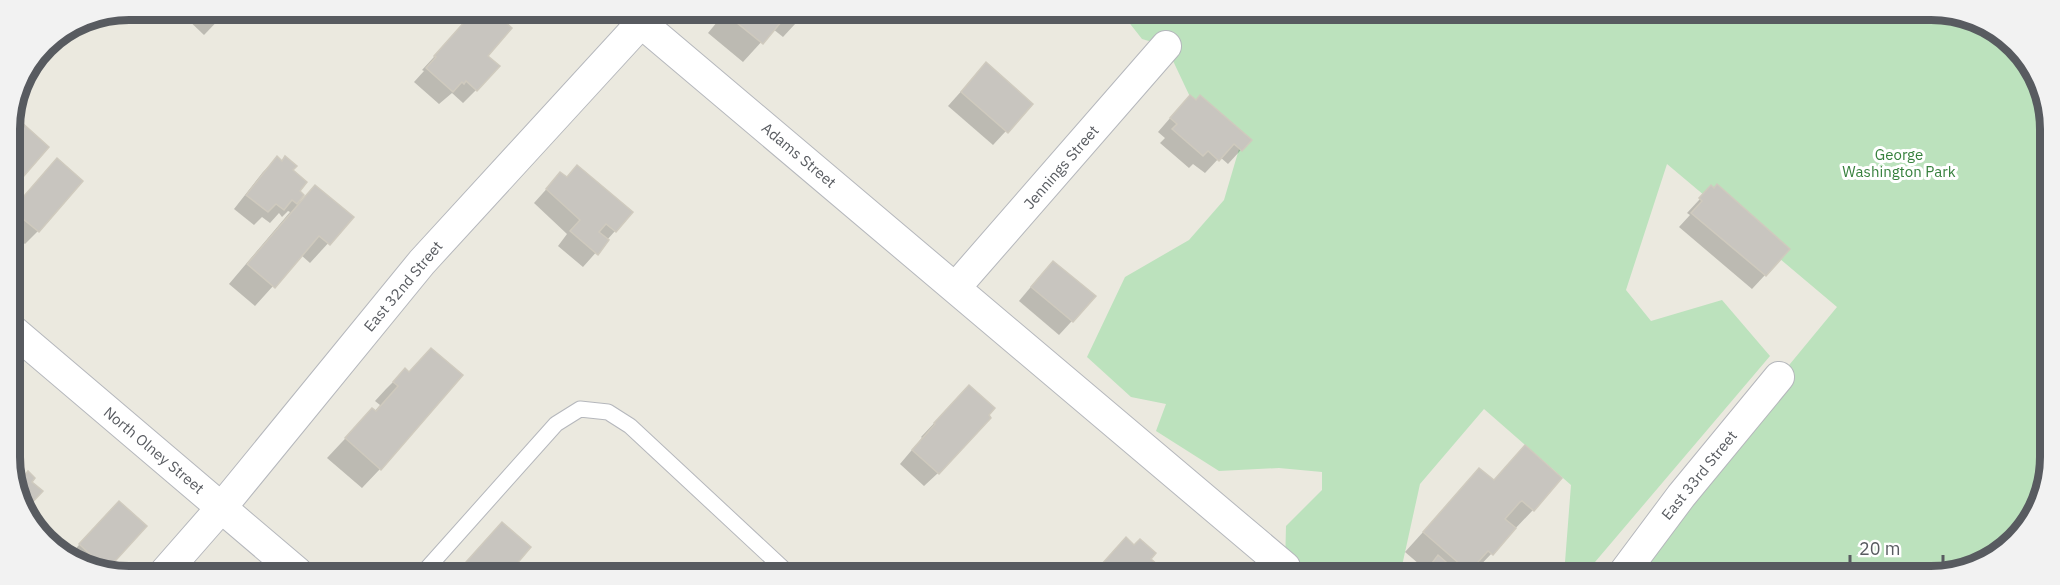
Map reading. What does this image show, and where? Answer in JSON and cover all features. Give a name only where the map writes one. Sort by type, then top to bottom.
[{"type":"street","name":"East 32nd Street","points":[[170,566],[221,508],[422,261],[635,20]]},
{"type":"street","name":"Adams Street","points":[[647,20],[1283,565]]},
{"type":"street","name":"Jennings Street","points":[[956,287],[1166,46]]},
{"type":"street","name":"North Olney Street","points":[[20,337],[290,566]]},
{"type":"street","name":"East 33rd Street","points":[[1629,565],[1681,496],[1779,377]]},
{"type":"lane","points":[[429,566],[556,424],[580,409],[608,412],[630,426],[780,566]]},
{"type":"green space","name":"George Washington Park","points":[[1127,20],[1946,20],[1986,34],[2009,51],[2018,62],[2035,94],[2040,114],[2040,471],[2029,505],[2013,528],[1992,547],[1973,557],[1946,565],[1765,565],[1761,562],[1736,565],[1634,565],[1681,496],[1837,307],[1667,164],[1626,290],[1651,321],[1722,300],[1770,356],[1592,565],[1565,565],[1571,485],[1484,409],[1420,484],[1402,565],[1285,565],[1286,526],[1322,490],[1322,472],[1279,468],[1219,471],[1156,431],[1166,404],[1131,397],[1087,357],[1125,277],[1189,240],[1224,200],[1239,149],[1192,101],[1166,46],[1142,39]]},
{"type":"building","points":[[466,20],[503,20],[512,28],[488,56],[500,66],[477,91],[466,81],[464,84],[462,82],[453,92],[426,68],[436,57],[434,56]]},
{"type":"building","points":[[733,20],[783,20],[763,44]]},
{"type":"building","points":[[986,62],[1033,104],[1008,133],[961,92]]},
{"type":"building","points":[[1190,95],[1196,100],[1200,95],[1252,140],[1242,151],[1234,144],[1219,161],[1208,151],[1203,156],[1172,129],[1177,124],[1170,118]]},
{"type":"building","points":[[20,121],[49,147],[20,180]]},
{"type":"building","points":[[277,156],[282,161],[285,156],[297,166],[293,170],[307,182],[300,191],[304,195],[297,204],[292,200],[284,210],[276,204],[268,212],[246,195]]},
{"type":"building","points":[[57,158],[83,181],[39,232],[20,217],[20,201]]},
{"type":"building","points":[[577,165],[633,212],[616,232],[606,224],[599,232],[609,240],[598,255],[570,231],[580,220],[546,189],[560,172],[567,177]]},
{"type":"building","points":[[1717,184],[1790,249],[1766,276],[1691,213],[1702,201],[1699,198],[1711,185],[1714,188]]},
{"type":"building","points":[[315,185],[354,217],[330,245],[319,236],[275,288],[247,264]]},
{"type":"building","points":[[1053,261],[1096,296],[1073,322],[1031,287]]},
{"type":"building","points":[[431,348],[463,375],[381,470],[345,438],[372,408],[376,411],[398,386],[393,382],[405,368],[409,372]]},
{"type":"building","points":[[969,385],[995,408],[989,415],[991,418],[939,474],[912,450]]},
{"type":"building","points":[[1525,445],[1562,478],[1534,511],[1522,501],[1520,502],[1505,519],[1516,528],[1493,555],[1488,551],[1475,565],[1461,565],[1423,532],[1479,468],[1494,480]]},
{"type":"building","points":[[20,470],[25,475],[28,471],[35,478],[32,482],[43,491],[31,504]]},
{"type":"building","points":[[119,501],[147,526],[112,565],[97,561],[79,544]]},
{"type":"building","points":[[502,522],[531,547],[515,566],[463,566]]},
{"type":"building","points":[[1126,537],[1134,545],[1140,539],[1156,553],[1151,559],[1158,565],[1101,565]]},
{"type":"building","points":[[1438,555],[1450,565],[1430,565]]}]
